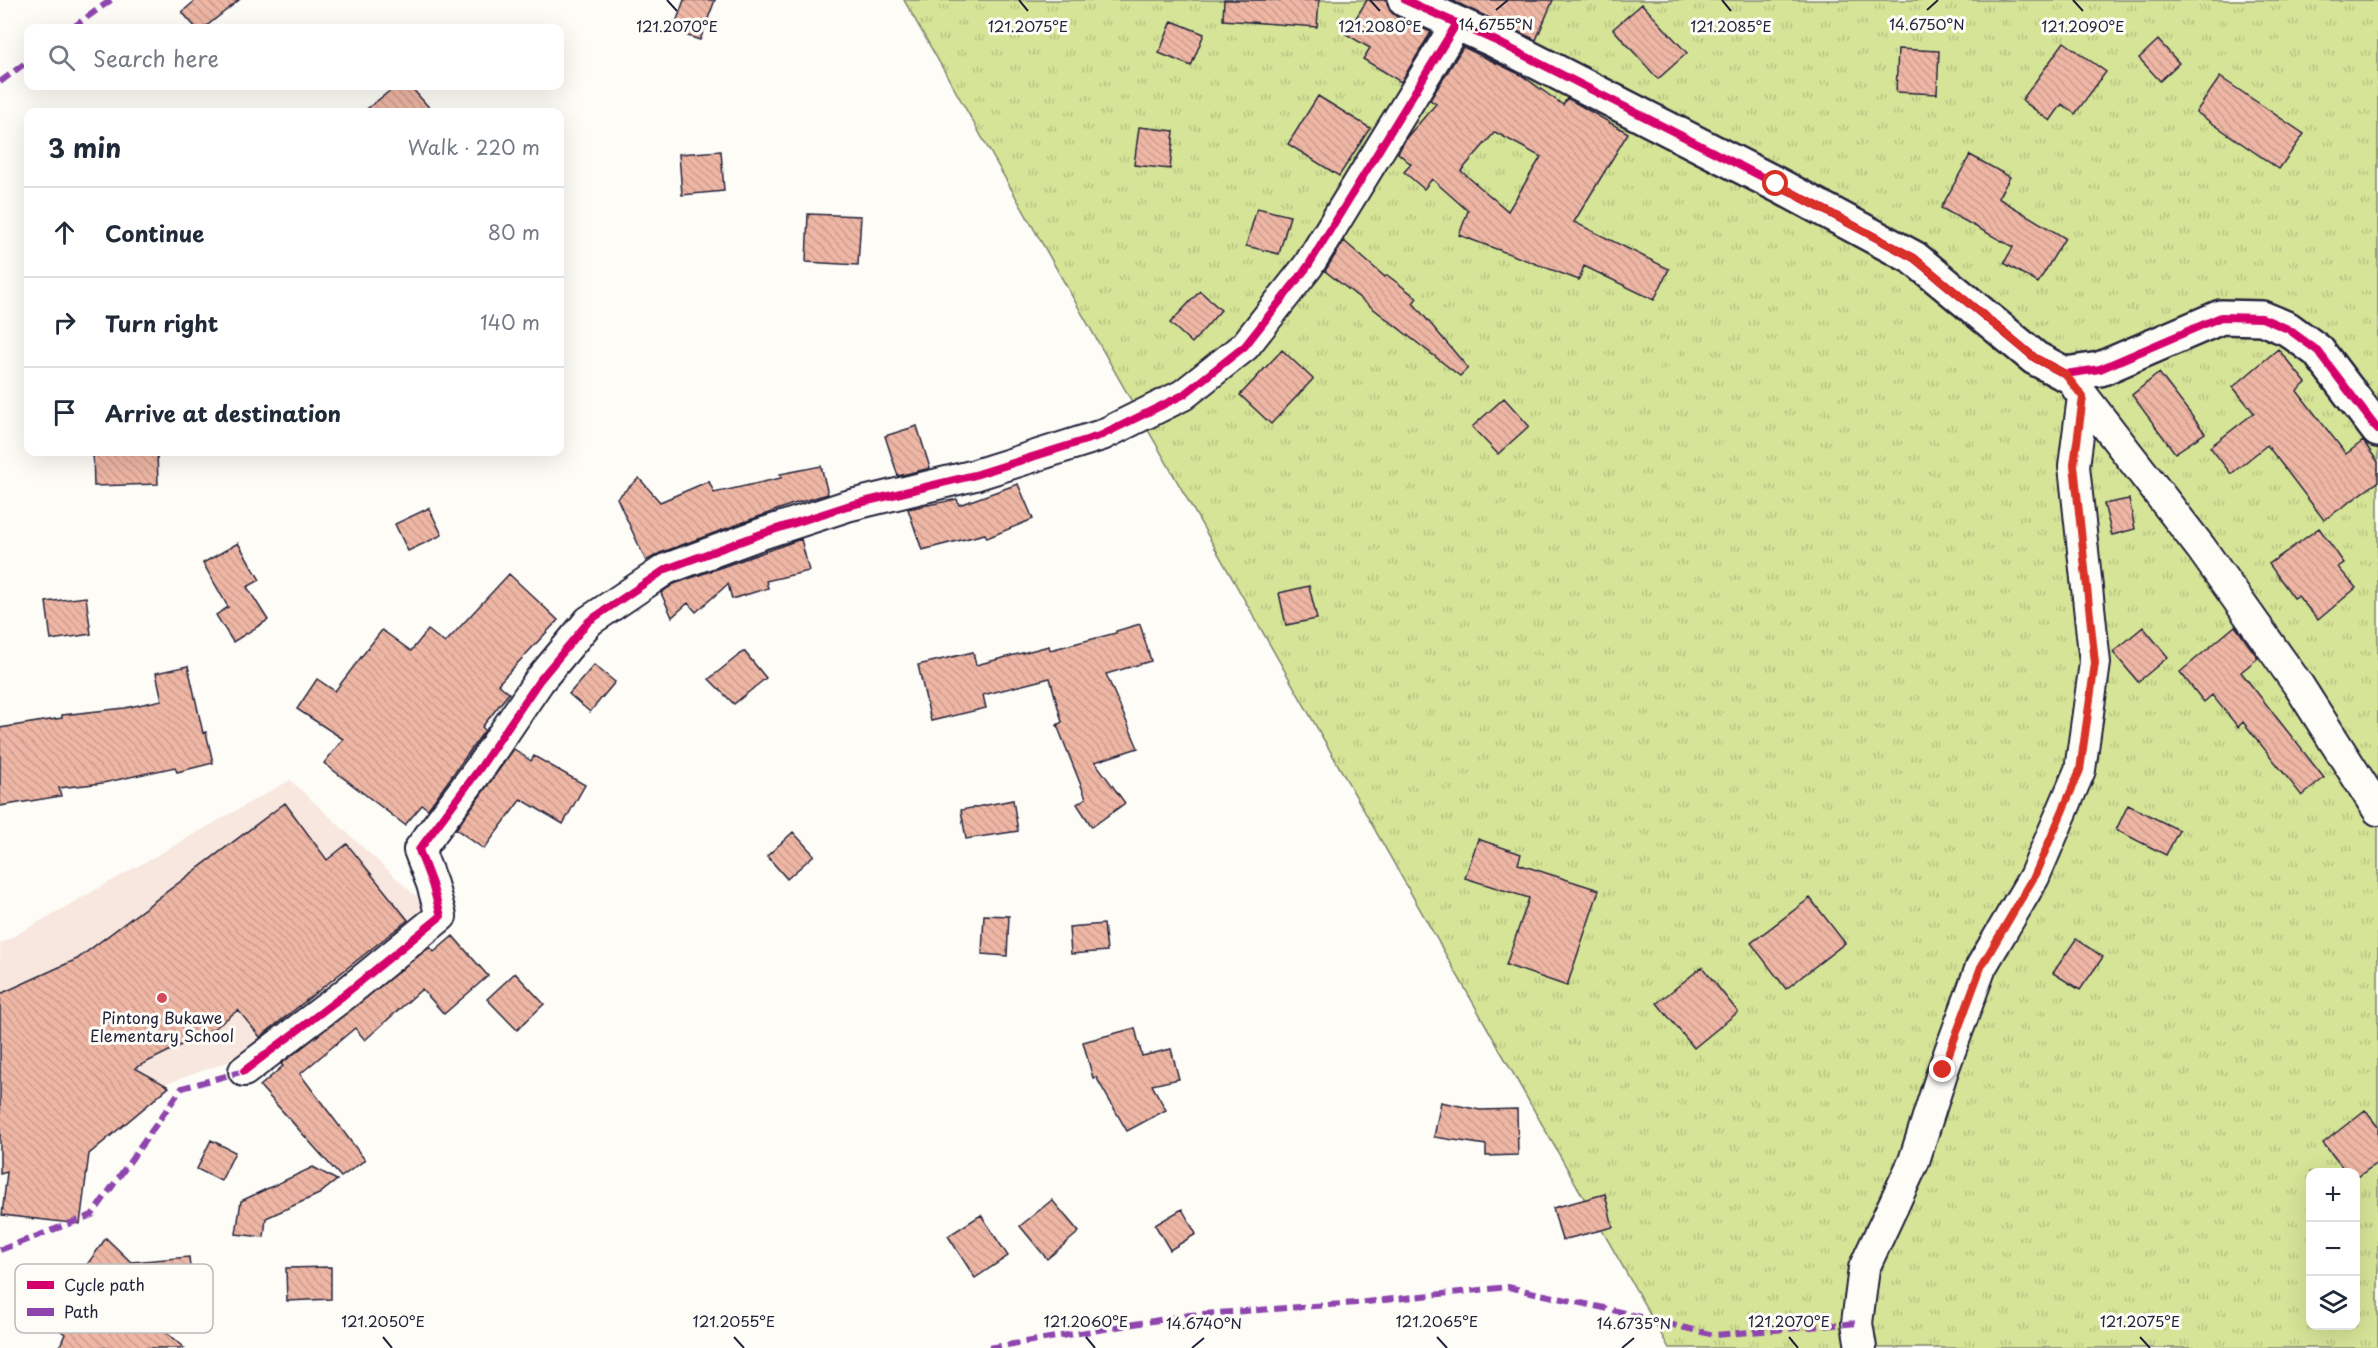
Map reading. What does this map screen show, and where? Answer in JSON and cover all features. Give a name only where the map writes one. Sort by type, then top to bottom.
[{"type":"street","points":[[1405,0],[1457,23],[1776,184],[1914,258],[2035,358],[2074,385],[2201,548],[2299,686],[2378,810]]},
{"type":"street","points":[[244,1071],[344,995],[441,916],[419,850],[480,768],[539,681],[589,621],[666,569],[761,534],[847,506],[975,475],[1102,435],[1183,395],[1245,346],[1308,266],[1457,23]]},
{"type":"street","points":[[2074,385],[2100,369],[2221,317],[2262,318],[2288,328],[2319,351],[2378,430]]},
{"type":"street","points":[[1861,1348],[1857,1323],[1864,1268],[1914,1161],[1943,1070],[1981,967],[2034,877],[2080,770],[2095,663],[2074,465],[2074,385]]},
{"type":"shaded area","name":"Pintong Bukawe Elementary School","points":[[290,780],[433,912],[256,1052],[0,1142],[0,944]]},
{"type":"green space","points":[[904,0],[2378,0],[2378,1348],[1669,1348]]},
{"type":"building","points":[[196,0],[239,0],[209,24],[192,24],[182,12]]},
{"type":"building","points":[[684,0],[715,0],[700,40],[673,31]]},
{"type":"building","points":[[1224,0],[1319,0],[1317,27],[1223,20]]},
{"type":"building","points":[[1367,0],[1387,0],[1390,10],[1397,17],[1431,32],[1401,82],[1363,59],[1370,48],[1346,34]]},
{"type":"building","points":[[1451,0],[1553,0],[1536,40]]},
{"type":"building","points":[[1642,4],[1687,53],[1658,79],[1613,29]]},
{"type":"building","points":[[1172,21],[1204,34],[1191,66],[1159,53]]},
{"type":"building","points":[[2158,40],[2179,63],[2160,81],[2139,58]]},
{"type":"building","points":[[2064,42],[2106,72],[2075,114],[2062,104],[2050,121],[2022,100]]},
{"type":"building","points":[[1463,47],[1521,75],[1563,105],[1567,98],[1628,133],[1574,222],[1669,269],[1654,300],[1584,266],[1579,280],[1459,235],[1468,211],[1432,179],[1424,189],[1404,172],[1411,164],[1398,153],[1407,137],[1436,104],[1430,100]],"holes":[[[1495,132],[1541,157],[1508,211],[1461,171]]]},
{"type":"building","points":[[1898,49],[1939,51],[1937,94],[1896,92]]},
{"type":"building","points":[[2220,77],[2304,134],[2279,169],[2196,112]]},
{"type":"building","points":[[391,90],[414,90],[429,108],[368,108]]},
{"type":"building","points":[[1318,96],[1370,128],[1339,176],[1288,144]]},
{"type":"building","points":[[1139,127],[1174,131],[1170,169],[1134,165]]},
{"type":"building","points":[[721,151],[724,191],[682,195],[679,154]]},
{"type":"building","points":[[1970,155],[2010,177],[1998,198],[2065,238],[2038,283],[2004,263],[2013,247],[1941,208]]},
{"type":"building","points":[[1257,208],[1290,216],[1279,254],[1246,246]]},
{"type":"building","points":[[808,214],[861,216],[858,265],[806,262]]},
{"type":"building","points":[[1344,241],[1385,277],[1387,275],[1417,298],[1413,303],[1468,368],[1460,376],[1325,271]]},
{"type":"building","points":[[1200,291],[1221,310],[1192,343],[1170,323]]},
{"type":"building","points":[[2278,349],[2306,383],[2297,391],[2346,454],[2363,441],[2378,462],[2378,482],[2324,520],[2267,445],[2231,474],[2210,447],[2254,413],[2233,387]]},
{"type":"building","points":[[1282,350],[1313,379],[1271,424],[1240,395]]},
{"type":"building","points":[[2159,373],[2205,433],[2175,453],[2132,395]]},
{"type":"building","points":[[1504,398],[1529,426],[1498,454],[1472,427]]},
{"type":"building","points":[[917,426],[930,468],[898,476],[885,436]]},
{"type":"building","points":[[93,456],[157,456],[158,484],[94,486]]},
{"type":"building","points":[[821,466],[828,494],[793,504],[660,553],[646,561],[617,498],[639,478],[660,502],[709,481],[714,493],[781,478],[780,474]]},
{"type":"building","points":[[1018,484],[1033,519],[987,538],[985,534],[922,550],[908,509],[957,499],[959,505]]},
{"type":"building","points":[[2129,499],[2135,529],[2112,535],[2104,504]]},
{"type":"building","points":[[429,508],[442,535],[408,551],[395,524]]},
{"type":"building","points":[[2319,528],[2344,563],[2338,567],[2356,588],[2318,620],[2298,596],[2294,598],[2269,564]]},
{"type":"building","points":[[801,539],[809,571],[766,581],[768,588],[732,599],[728,584],[696,612],[688,603],[672,617],[661,593],[674,584]]},
{"type":"building","points":[[238,543],[260,580],[247,587],[268,620],[233,642],[216,615],[228,607],[203,563]]},
{"type":"building","points":[[509,574],[558,620],[498,684],[509,693],[482,727],[485,730],[428,809],[422,805],[405,825],[324,763],[343,739],[297,709],[317,679],[335,691],[382,630],[411,651],[428,630],[445,643]]},
{"type":"building","points":[[1309,586],[1317,619],[1286,625],[1279,593]]},
{"type":"building","points":[[86,597],[91,634],[51,640],[46,602]]},
{"type":"building","points":[[1140,624],[1151,661],[1106,674],[1138,748],[1095,762],[1125,803],[1092,827],[1077,804],[1086,798],[1057,725],[1062,722],[1050,678],[983,695],[986,708],[931,721],[918,665],[973,652],[976,665],[1049,646],[1050,650],[1116,633],[1116,631]]},
{"type":"building","points":[[2235,626],[2258,658],[2241,672],[2324,778],[2302,796],[2243,722],[2238,727],[2212,695],[2204,702],[2180,672]]},
{"type":"building","points":[[2143,627],[2168,657],[2138,682],[2113,652]]},
{"type":"building","points":[[744,651],[766,678],[734,704],[709,679]]},
{"type":"building","points":[[594,665],[615,682],[590,712],[569,694]]},
{"type":"building","points":[[188,666],[203,733],[206,732],[213,763],[177,772],[175,767],[103,783],[59,788],[61,796],[0,806],[0,728],[62,718],[62,715],[125,708],[162,700],[156,673]]},
{"type":"building","points":[[514,749],[531,761],[534,756],[585,785],[563,824],[521,799],[484,849],[456,829]]},
{"type":"building","points":[[1013,800],[1018,831],[966,839],[961,810]]},
{"type":"building","name":"Pintong Bukawe Elementary School","points":[[285,803],[327,860],[347,844],[408,920],[260,1037],[238,1010],[215,1028],[135,1068],[169,1087],[89,1154],[80,1224],[2,1215],[7,1172],[0,1174],[0,994],[77,959]]},
{"type":"building","points":[[2128,805],[2179,830],[2166,855],[2116,830]]},
{"type":"building","points":[[793,832],[814,855],[787,879],[767,856]]},
{"type":"building","points":[[1478,839],[1521,854],[1518,864],[1599,890],[1567,986],[1506,965],[1529,898],[1465,878]]},
{"type":"building","points":[[1810,898],[1845,943],[1786,989],[1751,943]]},
{"type":"building","points":[[984,915],[1009,916],[1007,956],[982,954]]},
{"type":"building","points":[[1104,924],[1107,951],[1071,954],[1069,927]]},
{"type":"building","points":[[453,936],[488,976],[444,1014],[422,989],[365,1040],[355,1028],[300,1074],[365,1160],[341,1177],[260,1086],[283,1066],[281,1064],[430,947],[434,952]]},
{"type":"building","points":[[2076,939],[2103,957],[2080,990],[2053,973]]},
{"type":"building","points":[[1702,967],[1738,1012],[1694,1048],[1657,1003]]},
{"type":"building","points":[[515,973],[544,1004],[517,1030],[487,999]]},
{"type":"building","points":[[1135,1028],[1142,1056],[1171,1049],[1179,1079],[1152,1085],[1166,1110],[1127,1131],[1096,1077],[1093,1078],[1083,1042]]},
{"type":"building","points":[[1441,1102],[1480,1110],[1517,1109],[1518,1155],[1486,1156],[1486,1145],[1434,1137]]},
{"type":"building","points":[[2365,1110],[2378,1127],[2378,1162],[2360,1175],[2360,1168],[2343,1168],[2323,1143]]},
{"type":"building","points":[[211,1140],[235,1152],[221,1181],[197,1169]]},
{"type":"building","points":[[313,1167],[337,1180],[319,1194],[266,1218],[264,1237],[236,1234],[241,1201]]},
{"type":"building","points":[[1605,1194],[1613,1227],[1562,1240],[1553,1208]]},
{"type":"building","points":[[1052,1200],[1079,1232],[1047,1259],[1020,1226]]},
{"type":"building","points":[[1182,1209],[1196,1234],[1170,1250],[1155,1225]]},
{"type":"building","points":[[981,1215],[1008,1256],[975,1278],[948,1236]]},
{"type":"building","points":[[106,1238],[131,1262],[189,1257],[190,1264],[88,1264]]},
{"type":"building","points":[[331,1267],[331,1299],[287,1301],[286,1268]]},
{"type":"building","points":[[167,1333],[184,1348],[59,1348],[65,1334]]},
{"type":"marked path","points":[[78,24],[111,0]]},
{"type":"marked path","points":[[0,82],[24,64]]},
{"type":"marked path","points":[[0,1250],[92,1215],[182,1088],[244,1071]]},
{"type":"marked path","points":[[989,1348],[1189,1315],[1356,1303],[1508,1287],[1714,1335],[1857,1323]]},
{"type":"cycle path","points":[[1405,0],[1496,41],[1776,184],[1914,258],[2035,358],[2065,374],[2100,369],[2221,317],[2262,318],[2288,329],[2318,351],[2378,430]]},
{"type":"cycle path","points":[[244,1071],[344,995],[441,916],[419,850],[480,768],[539,681],[589,621],[666,569],[761,534],[847,506],[975,475],[1102,435],[1183,395],[1245,346],[1308,266],[1457,23]]},
{"type":"place","name":"Pintong Bukawe Elementary School","points":[[162,998]]},
{"type":"route","points":[[1776,184],[1914,258],[2035,358],[2065,374],[2083,397],[2074,465],[2095,663],[2080,770],[2034,877],[1981,967],[1943,1070]]}]
